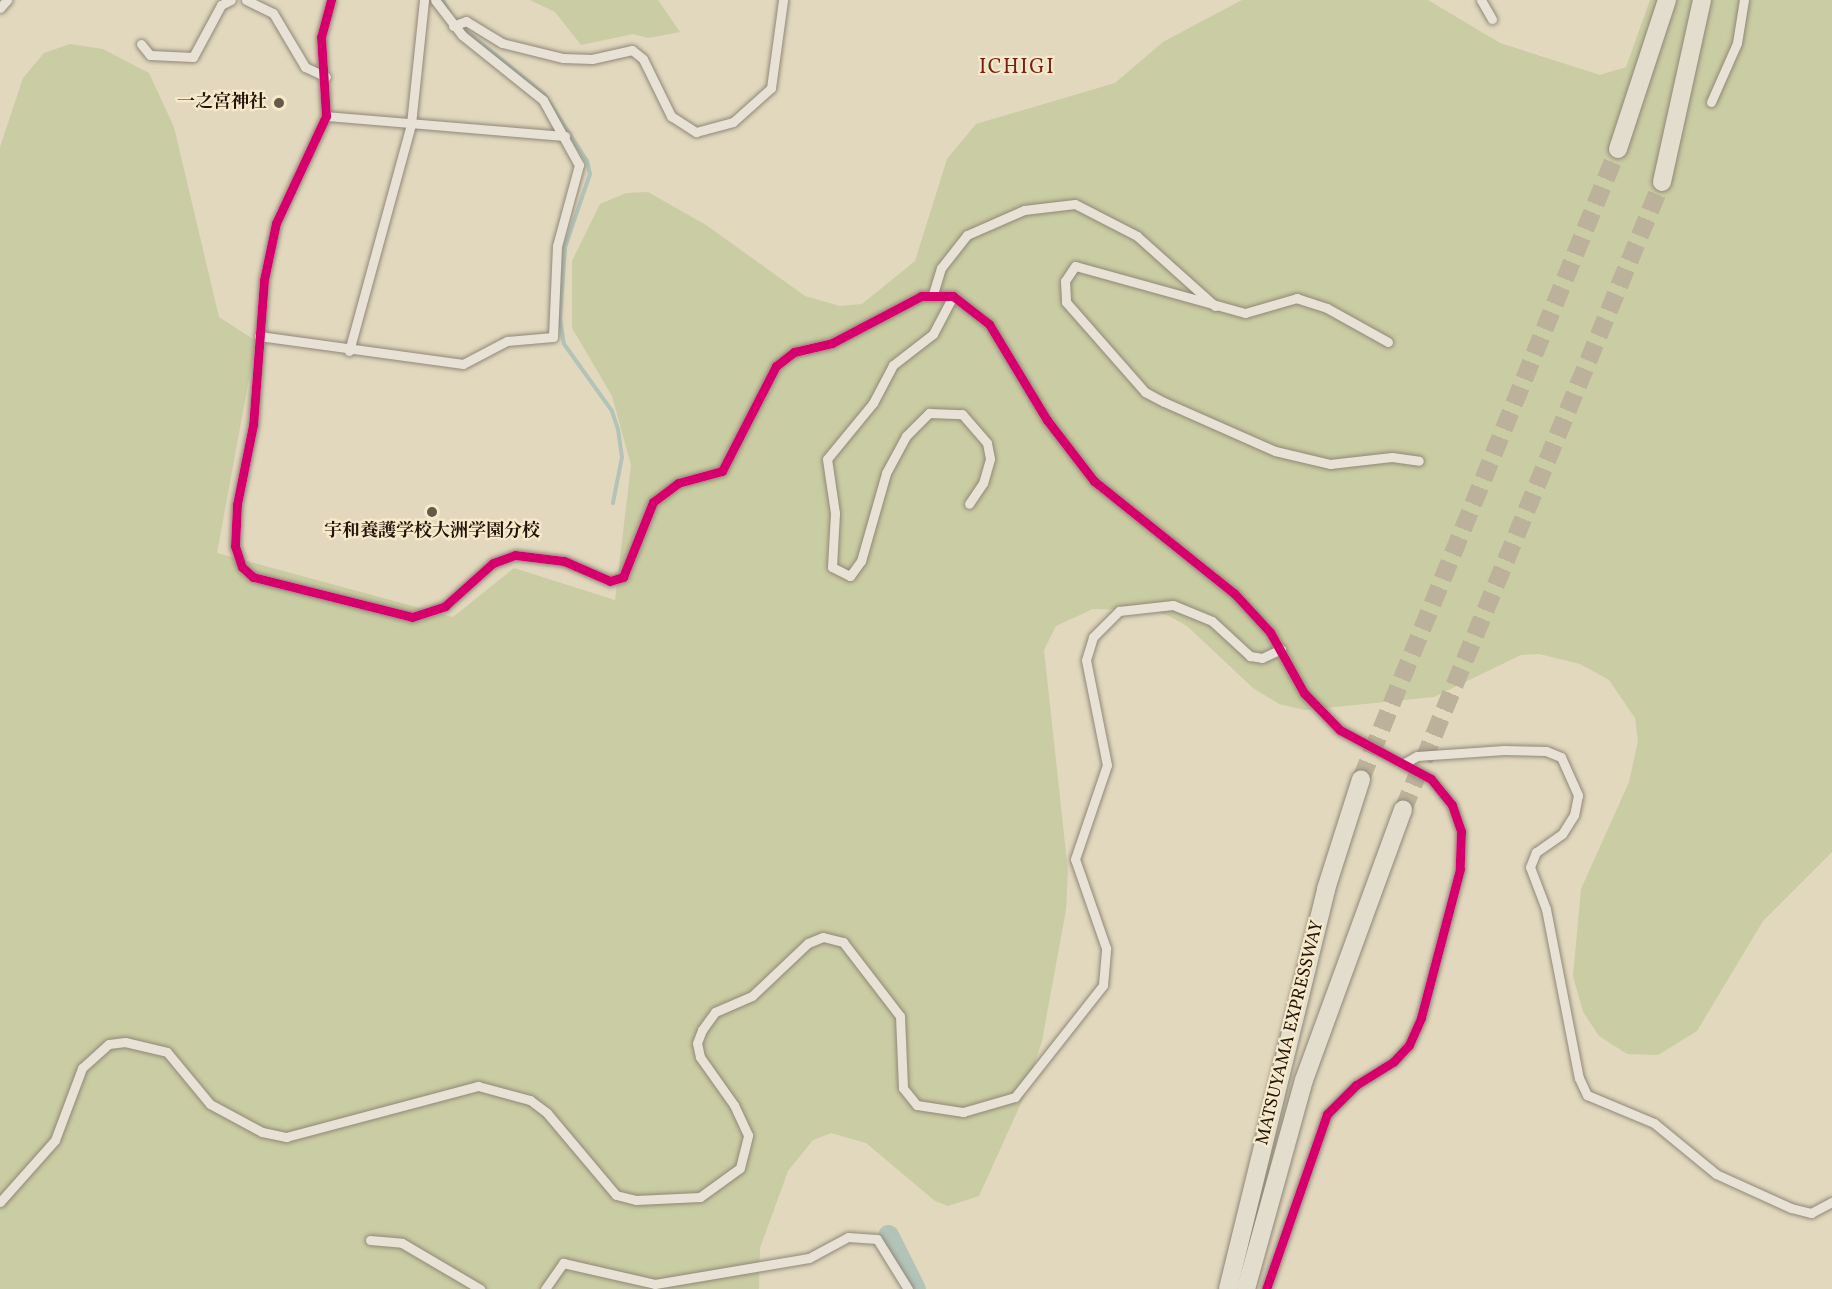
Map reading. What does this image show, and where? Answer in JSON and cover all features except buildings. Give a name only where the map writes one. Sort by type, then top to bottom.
[{"type":"highway","points":[[1618,149],[1667,0]]},
{"type":"highway","points":[[1662,183],[1702,2]]},
{"type":"highway","name":"MATSUYAMA EXPRESSWAY","points":[[1227,1289],[1326,889],[1361,779]]},
{"type":"highway","name":"MATSUYAMA EXPRESSWAY","points":[[1246,1289],[1304,1080],[1403,810]]},
{"type":"street","points":[[0,8],[7,0]]},
{"type":"street","points":[[141,44],[150,56],[193,57],[221,5],[231,0]]},
{"type":"street","points":[[246,0],[273,13],[305,66],[326,77]]},
{"type":"street","points":[[331,0],[321,37],[326,77],[326,116],[270,241],[252,425],[238,476],[235,546],[242,567],[274,584],[412,617],[445,606],[493,563],[515,555],[564,561],[610,581],[623,577],[653,501],[678,483],[722,471],[776,366],[794,352],[832,343],[933,294],[953,296],[989,324],[1047,420],[1094,481],[1234,593],[1281,649],[1304,693],[1340,730],[1431,779],[1452,805],[1461,831],[1460,869],[1427,996],[1409,1045],[1327,1114],[1266,1289]]},
{"type":"street","points":[[349,351],[411,124],[424,0]]},
{"type":"street","points":[[259,336],[349,351],[463,363],[507,341],[553,337],[557,246],[579,176],[565,136],[543,100],[456,23],[435,0]]},
{"type":"street","points":[[456,23],[516,49],[563,58],[592,59],[632,50],[643,59],[671,116],[696,132],[734,122],[771,88],[783,0]]},
{"type":"street","points":[[1481,0],[1492,19]]},
{"type":"street","points":[[1711,102],[1737,43],[1744,0]]},
{"type":"street","points":[[326,116],[565,136]]},
{"type":"street","points":[[933,294],[941,268],[967,234],[1024,210],[1075,204],[1137,236],[1219,310]]},
{"type":"street","points":[[1388,342],[1327,308],[1297,298],[1245,313],[1219,310],[1075,266],[1065,281],[1066,302],[1145,392],[1164,402],[1275,451],[1330,464],[1392,457],[1419,461]]},
{"type":"street","points":[[953,296],[933,334],[893,365],[873,403],[827,459],[835,513],[832,567],[850,576],[861,561],[886,473],[906,436],[929,413],[962,414],[987,443],[990,459],[983,483],[969,504]]},
{"type":"street","points":[[0,1202],[55,1140],[82,1068],[102,1048],[125,1042],[167,1052],[210,1104],[262,1132],[286,1137],[478,1086],[530,1100],[547,1113],[616,1195],[636,1200],[700,1197],[740,1168],[748,1135],[734,1105],[700,1057],[697,1043],[702,1030],[720,1008],[752,996],[808,943],[823,937],[843,942],[900,1016],[903,1088],[917,1105],[963,1112],[1015,1097],[1081,1015],[1104,976],[1106,948],[1079,883],[1076,859],[1107,765],[1086,660],[1093,637],[1119,611],[1173,605],[1212,621],[1250,656],[1262,658],[1281,649]]},
{"type":"street","points":[[1403,764],[1417,756],[1504,750],[1546,751],[1561,757],[1578,795],[1574,815],[1562,834],[1536,852],[1530,867],[1546,909],[1579,1078],[1587,1095],[1654,1123],[1716,1174],[1791,1208],[1811,1213],[1832,1202]]},
{"type":"street","points":[[545,1289],[563,1263],[654,1284],[809,1258],[848,1237],[877,1239],[908,1289]]},
{"type":"street","points":[[370,1240],[402,1243],[480,1289]]},
{"type":"green space","points":[[530,0],[658,0],[680,32],[648,38],[633,34],[581,45],[555,12]]},
{"type":"green space","points":[[1242,0],[1428,0],[1500,43],[1600,75],[1626,67],[1650,0],[1832,0],[1832,852],[1763,921],[1697,1031],[1658,1055],[1627,1054],[1599,1036],[1583,1012],[1573,976],[1581,889],[1629,782],[1638,741],[1635,718],[1609,680],[1580,664],[1539,654],[1521,655],[1434,697],[1305,710],[1279,704],[1253,688],[1187,626],[1169,616],[1151,610],[1093,609],[1056,626],[1044,650],[1068,871],[1066,910],[1042,1041],[1023,1099],[979,1196],[948,1206],[935,1201],[866,1143],[831,1133],[813,1140],[788,1171],[760,1248],[759,1289],[0,1289],[0,147],[23,78],[44,53],[70,44],[103,49],[149,73],[174,127],[219,317],[256,341],[217,553],[453,617],[514,568],[615,600],[631,465],[612,396],[572,328],[572,261],[600,204],[626,193],[648,192],[706,225],[805,296],[840,306],[862,304],[915,261],[947,159],[976,124],[1115,83],[1163,42]]},
{"type":"waterway","points":[[443,0],[450,13]]},
{"type":"waterway","points":[[460,26],[544,94],[587,161],[590,174],[565,247],[560,319],[564,344],[612,411],[618,429],[622,457],[613,503]]},
{"type":"waterway","points":[[888,1235],[915,1289]]},
{"type":"tunnel","points":[[1361,779],[1618,149]]},
{"type":"tunnel","points":[[1403,810],[1662,182]]},
{"type":"cycle path","points":[[331,0],[321,37],[326,116],[276,223],[264,280],[253,425],[237,504],[235,546],[242,567],[253,577],[412,617],[445,606],[493,563],[515,555],[564,561],[610,581],[623,577],[653,502],[678,483],[722,471],[776,366],[794,352],[832,343],[921,296],[953,296],[989,324],[1047,420],[1094,481],[1234,593],[1270,632],[1304,693],[1340,730],[1431,779],[1452,805],[1461,831],[1460,869],[1421,1018],[1409,1045],[1393,1062],[1356,1085],[1327,1114],[1266,1289]]},
{"type":"place","name":"一之宮神社","points":[[279,103]]},
{"type":"place","name":"宇和養護学校大洲学園分校","points":[[432,512]]},
{"type":"district","name":"ICHIGI","points":[[1017,68]]}]
